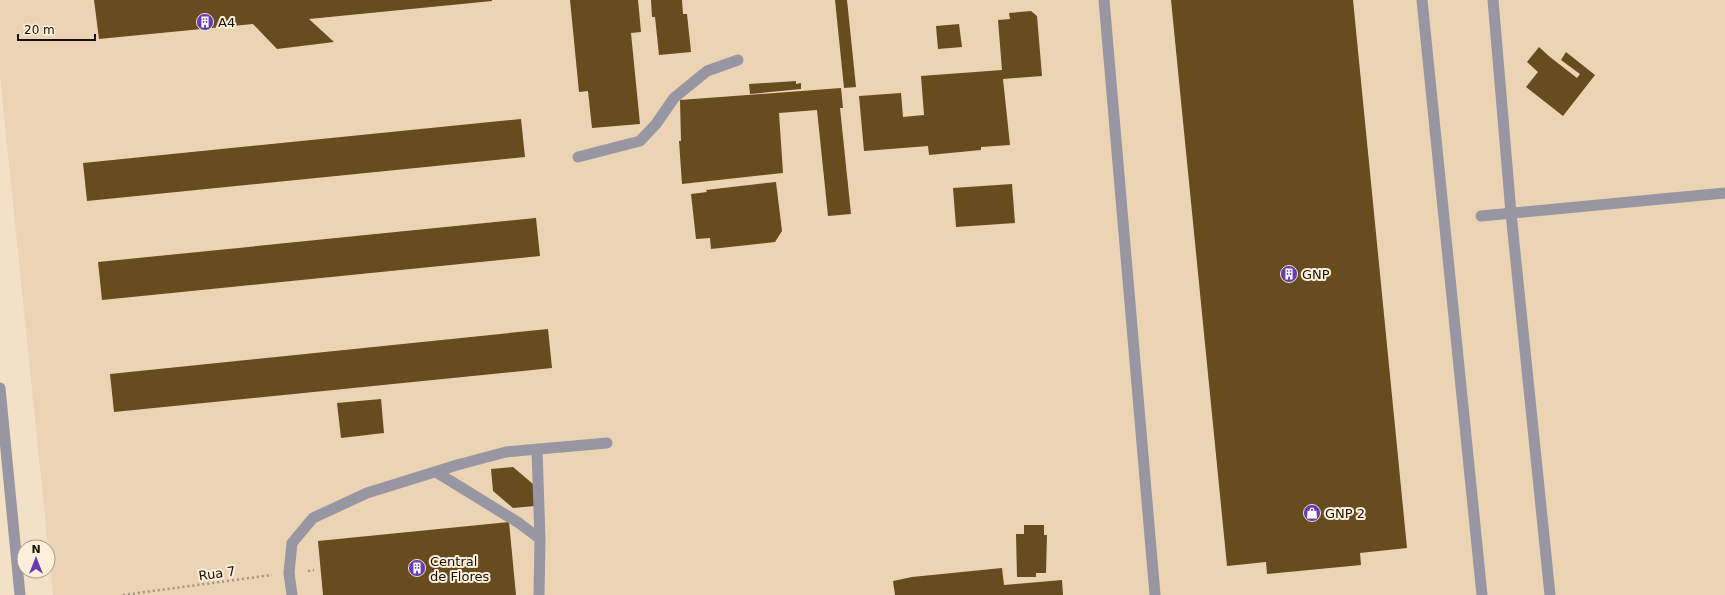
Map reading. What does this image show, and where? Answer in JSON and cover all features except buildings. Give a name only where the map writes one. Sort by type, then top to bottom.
[{"type":"street","points":[[1104,0],[1155,595]]},
{"type":"street","points":[[1422,0],[1482,595]]},
{"type":"street","points":[[1493,0],[1511,213],[1550,595]]},
{"type":"street","points":[[578,157],[640,140],[656,124],[674,98],[707,71],[738,60]]},
{"type":"street","points":[[1481,216],[1725,193]]},
{"type":"street","points":[[0,388],[20,595]]},
{"type":"street","points":[[292,595],[289,573],[292,543],[313,518],[366,494],[506,452],[607,443]]},
{"type":"street","points":[[537,449],[540,539],[539,595]]},
{"type":"street","points":[[436,472],[519,524],[540,539]]},
{"type":"path","name":"Rua 7","points":[[123,595],[314,570]]},
{"type":"shaded area","points":[[0,0],[1725,0],[1725,595],[53,595],[51,579],[56,579],[56,539],[47,539],[0,76]]},
{"type":"place","name":"A4","points":[[205,22]]},
{"type":"place","name":"GNP","points":[[1289,274]]},
{"type":"place","name":"GNP 2","points":[[1312,513]]},
{"type":"place","name":"Central de Flores","points":[[417,568]]}]
